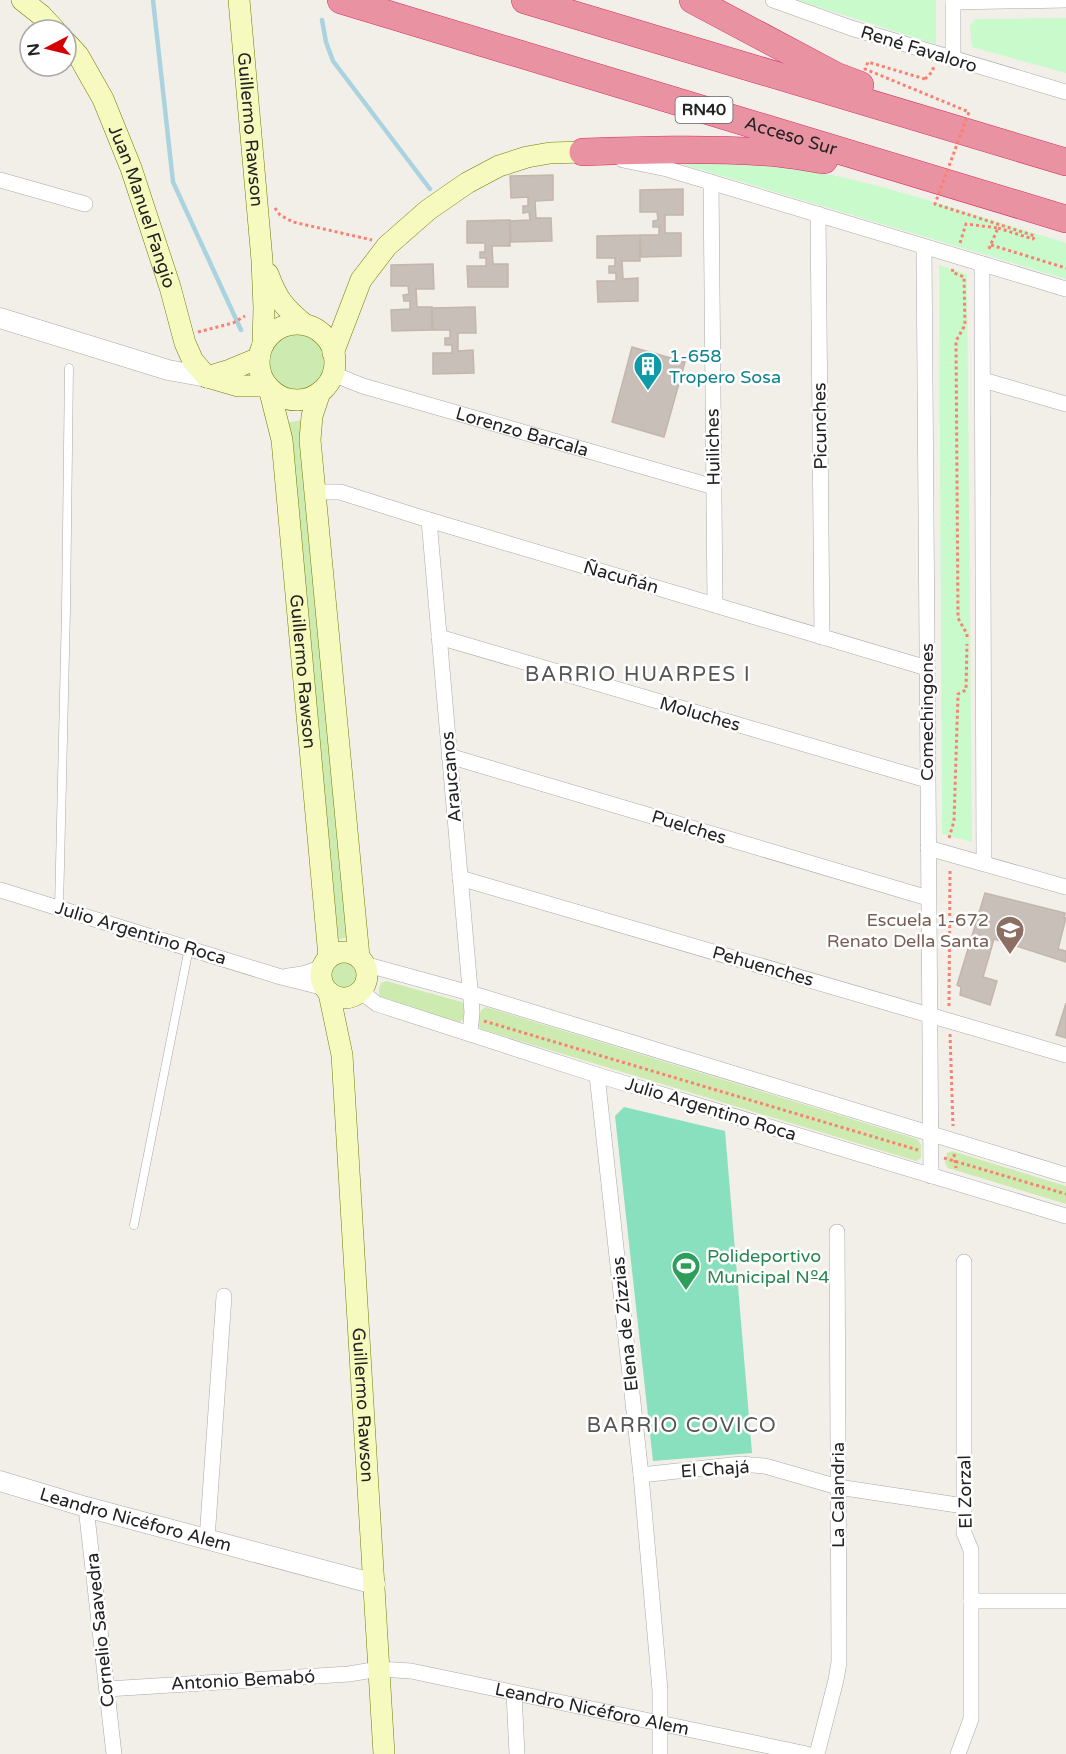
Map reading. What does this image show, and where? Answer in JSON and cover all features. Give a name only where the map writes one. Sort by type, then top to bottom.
[{"type":"highway","name":"Acceso Sur","points":[[341,0],[1066,219]]},
{"type":"highway","points":[[525,0],[1066,162]]},
{"type":"highway","points":[[693,0],[836,76],[912,103],[1028,139],[1066,154]]},
{"type":"highway","points":[[583,152],[667,149],[747,151],[828,161],[891,177],[1066,230]]},
{"type":"main road","points":[[22,0],[44,18]]},
{"type":"main road","name":"Guillermo Rawson","points":[[240,10],[262,260],[264,308],[261,351]]},
{"type":"main road","name":"Juan Manuel Fangio","points":[[78,55],[103,99],[131,168],[170,287],[185,343],[193,361],[207,377]]},
{"type":"main road","points":[[261,351],[261,374],[268,387],[278,395],[291,399],[311,398],[328,384],[361,280],[387,246],[442,199],[500,166],[527,157],[550,153],[583,152]]},
{"type":"main road","name":"Guillermo Rawson","points":[[262,260],[278,298],[304,324]]},
{"type":"main road","points":[[207,377],[230,370],[261,351],[271,334],[281,327],[292,324],[304,324],[315,328],[324,336],[333,363]]},
{"type":"main road","points":[[207,377],[238,386],[268,387]]},
{"type":"main road","name":"Guillermo Rawson","points":[[268,387],[282,440],[326,961]]},
{"type":"main road","name":"Guillermo Rawson","points":[[320,392],[314,406],[310,430],[362,960]]},
{"type":"main road","points":[[347,952],[362,960],[367,976],[341,992],[320,976],[326,961],[334,953],[347,952]]},
{"type":"main road","name":"Guillermo Rawson","points":[[341,992],[342,1055],[384,1754]]},
{"type":"street","name":"René Favaloro","points":[[773,0],[851,28],[1066,92]]},
{"type":"street","points":[[953,60],[953,1],[1066,0]]},
{"type":"street","points":[[583,152],[667,169],[1066,289]]},
{"type":"street","points":[[0,180],[85,204]]},
{"type":"street","name":"Huiliches","points":[[711,182],[715,604]]},
{"type":"street","name":"Picunches","points":[[818,214],[822,637]]},
{"type":"street","name":"Comechingones","points":[[924,248],[931,1165]]},
{"type":"street","points":[[982,264],[984,863]]},
{"type":"street","points":[[0,318],[168,369],[207,377]]},
{"type":"street","name":"Lorenzo Barcala","points":[[333,363],[363,386],[714,487]]},
{"type":"street","points":[[982,380],[1066,404]]},
{"type":"street","name":"Ñacuñán","points":[[315,492],[340,492],[927,668]]},
{"type":"street","name":"Araucanos","points":[[429,520],[470,993],[470,1034]]},
{"type":"street","name":"Moluches","points":[[439,637],[927,780]]},
{"type":"street","name":"Puelches","points":[[449,756],[928,898]]},
{"type":"street","points":[[928,848],[1066,887]]},
{"type":"street","name":"Pehuenches","points":[[460,878],[1066,1055]]},
{"type":"street","name":"Julio Argentino Roca","points":[[0,890],[282,977],[341,992],[597,1075],[931,1165],[1066,1215]]},
{"type":"street","points":[[362,960],[1066,1175]]},
{"type":"street","name":"Julio Argentino Roca","points":[[282,977],[307,973],[317,969],[326,961]]},
{"type":"street","name":"Elena de Zizzias","points":[[597,1075],[641,1475],[660,1690],[660,1754]]},
{"type":"street","name":"La Calandria","points":[[816,1754],[839,1662],[837,1232]]},
{"type":"street","name":"El Zorzal","points":[[958,1754],[971,1719],[971,1550],[964,1533],[964,1262]]},
{"type":"street","points":[[207,1539],[224,1296]]},
{"type":"street","name":"El Chajá","points":[[641,1475],[741,1464],[765,1466],[838,1487],[964,1506]]},
{"type":"street","name":"Leandro Nicéforo Alem","points":[[0,1481],[86,1507],[375,1584]]},
{"type":"street","name":"Cornelio Saavedra","points":[[86,1507],[114,1754]]},
{"type":"street","points":[[971,1601],[1066,1601]]},
{"type":"street","name":"Leandro Nicéforo Alem","points":[[379,1670],[411,1671],[807,1754]]},
{"type":"street","name":"Antonio Bemabó","points":[[107,1689],[349,1674],[379,1670]]},
{"type":"street","points":[[514,1693],[517,1754]]},
{"type":"lane","points":[[59,908],[69,368]]},
{"type":"lane","points":[[134,1225],[189,948]]},
{"type":"path","points":[[471,1017],[956,1172],[949,1020],[949,836],[954,820],[958,694],[966,690],[967,634],[958,618],[956,341],[965,325],[964,277],[952,272],[966,224],[998,228],[1033,239],[1035,236],[935,204],[969,112],[865,69],[868,62],[925,79]]},
{"type":"path","points":[[271,204],[280,215],[293,222],[373,240],[387,246]]},
{"type":"path","points":[[982,264],[998,228]]},
{"type":"path","points":[[991,244],[1066,268]]},
{"type":"path","points":[[233,323],[244,316]]},
{"type":"path","points":[[931,1165],[955,1161],[1066,1194]]},
{"type":"green space","points":[[796,0],[936,0],[936,44]]},
{"type":"green space","points":[[1066,18],[1066,73],[972,47],[970,26],[975,19]]},
{"type":"green space","points":[[662,158],[776,165],[850,179],[922,198],[1066,243],[1066,279]]},
{"type":"green space","points":[[939,265],[967,274],[972,842],[942,834]]},
{"type":"green space","points":[[290,333],[302,333],[317,341],[325,356],[325,368],[317,383],[302,391],[290,391],[275,383],[267,368],[267,356],[275,341]]},
{"type":"green space","points":[[303,420],[348,935],[346,938],[338,939],[285,423]]},
{"type":"green space","points":[[343,958],[355,963],[360,975],[355,987],[343,992],[331,987],[326,975],[331,963]]},
{"type":"green space","points":[[386,981],[462,1002],[465,1008],[463,1020],[459,1022],[382,1000],[379,987]]},
{"type":"green space","points":[[486,1007],[917,1139],[921,1145],[921,1158],[916,1161],[481,1029],[477,1023],[481,1010]]},
{"type":"green space","name":"Polideportivo Municipal Nº4","points":[[624,1107],[725,1131],[752,1453],[653,1461],[615,1116]]},
{"type":"green space","points":[[952,1151],[1066,1186],[1066,1204],[948,1168],[945,1163],[947,1153]]},
{"type":"building","points":[[553,175],[553,200],[535,201],[536,218],[551,218],[552,241],[511,242],[510,221],[530,220],[529,212],[523,213],[523,206],[528,206],[528,197],[511,198],[510,176]]},
{"type":"building","points":[[683,189],[683,215],[665,215],[665,233],[681,233],[681,256],[641,257],[640,235],[659,235],[659,227],[653,227],[653,221],[658,220],[657,212],[640,212],[640,190]]},
{"type":"building","points":[[510,220],[510,246],[492,246],[493,264],[508,264],[508,287],[468,287],[467,266],[486,266],[486,258],[480,258],[480,252],[485,252],[485,243],[467,243],[467,221]]},
{"type":"building","points":[[640,235],[640,261],[622,261],[623,279],[638,278],[638,301],[598,302],[597,281],[616,281],[616,273],[609,273],[609,266],[615,266],[615,258],[597,258],[597,236]]},
{"type":"building","points":[[433,264],[434,289],[416,289],[417,307],[432,307],[432,330],[392,331],[391,310],[410,309],[410,301],[404,301],[403,295],[409,294],[408,286],[391,286],[391,265]]},
{"type":"building","points":[[475,307],[476,333],[458,333],[458,351],[473,350],[474,373],[433,374],[433,353],[452,353],[452,345],[445,345],[445,338],[450,338],[450,330],[433,330],[432,308]]},
{"type":"building","name":"1-658 Tropero Sosa","points":[[632,347],[685,362],[664,437],[612,422]]},
{"type":"building","points":[[985,893],[1065,913],[1064,918],[1066,918],[1058,949],[1066,951],[1066,962],[994,939],[983,977],[997,981],[990,1005],[960,995],[961,987],[957,985]]},
{"type":"building","points":[[1066,1003],[1066,1038],[1056,1035]]},
{"type":"waterway","points":[[153,0],[173,182],[241,330]]},
{"type":"waterway","points":[[322,20],[326,42],[333,61],[430,189]]},
{"type":"place","name":"1-658 Tropero Sosa","points":[[648,392]]},
{"type":"place","name":"Escuela 1-672 Renato Della Santa","points":[[1010,956]]},
{"type":"place","name":"Polideportivo Municipal Nº4","points":[[686,1292]]},
{"type":"district","name":"BARRIO HUARPES I","points":[[638,674]]},
{"type":"district","name":"BARRIO COVICO","points":[[682,1425]]}]
